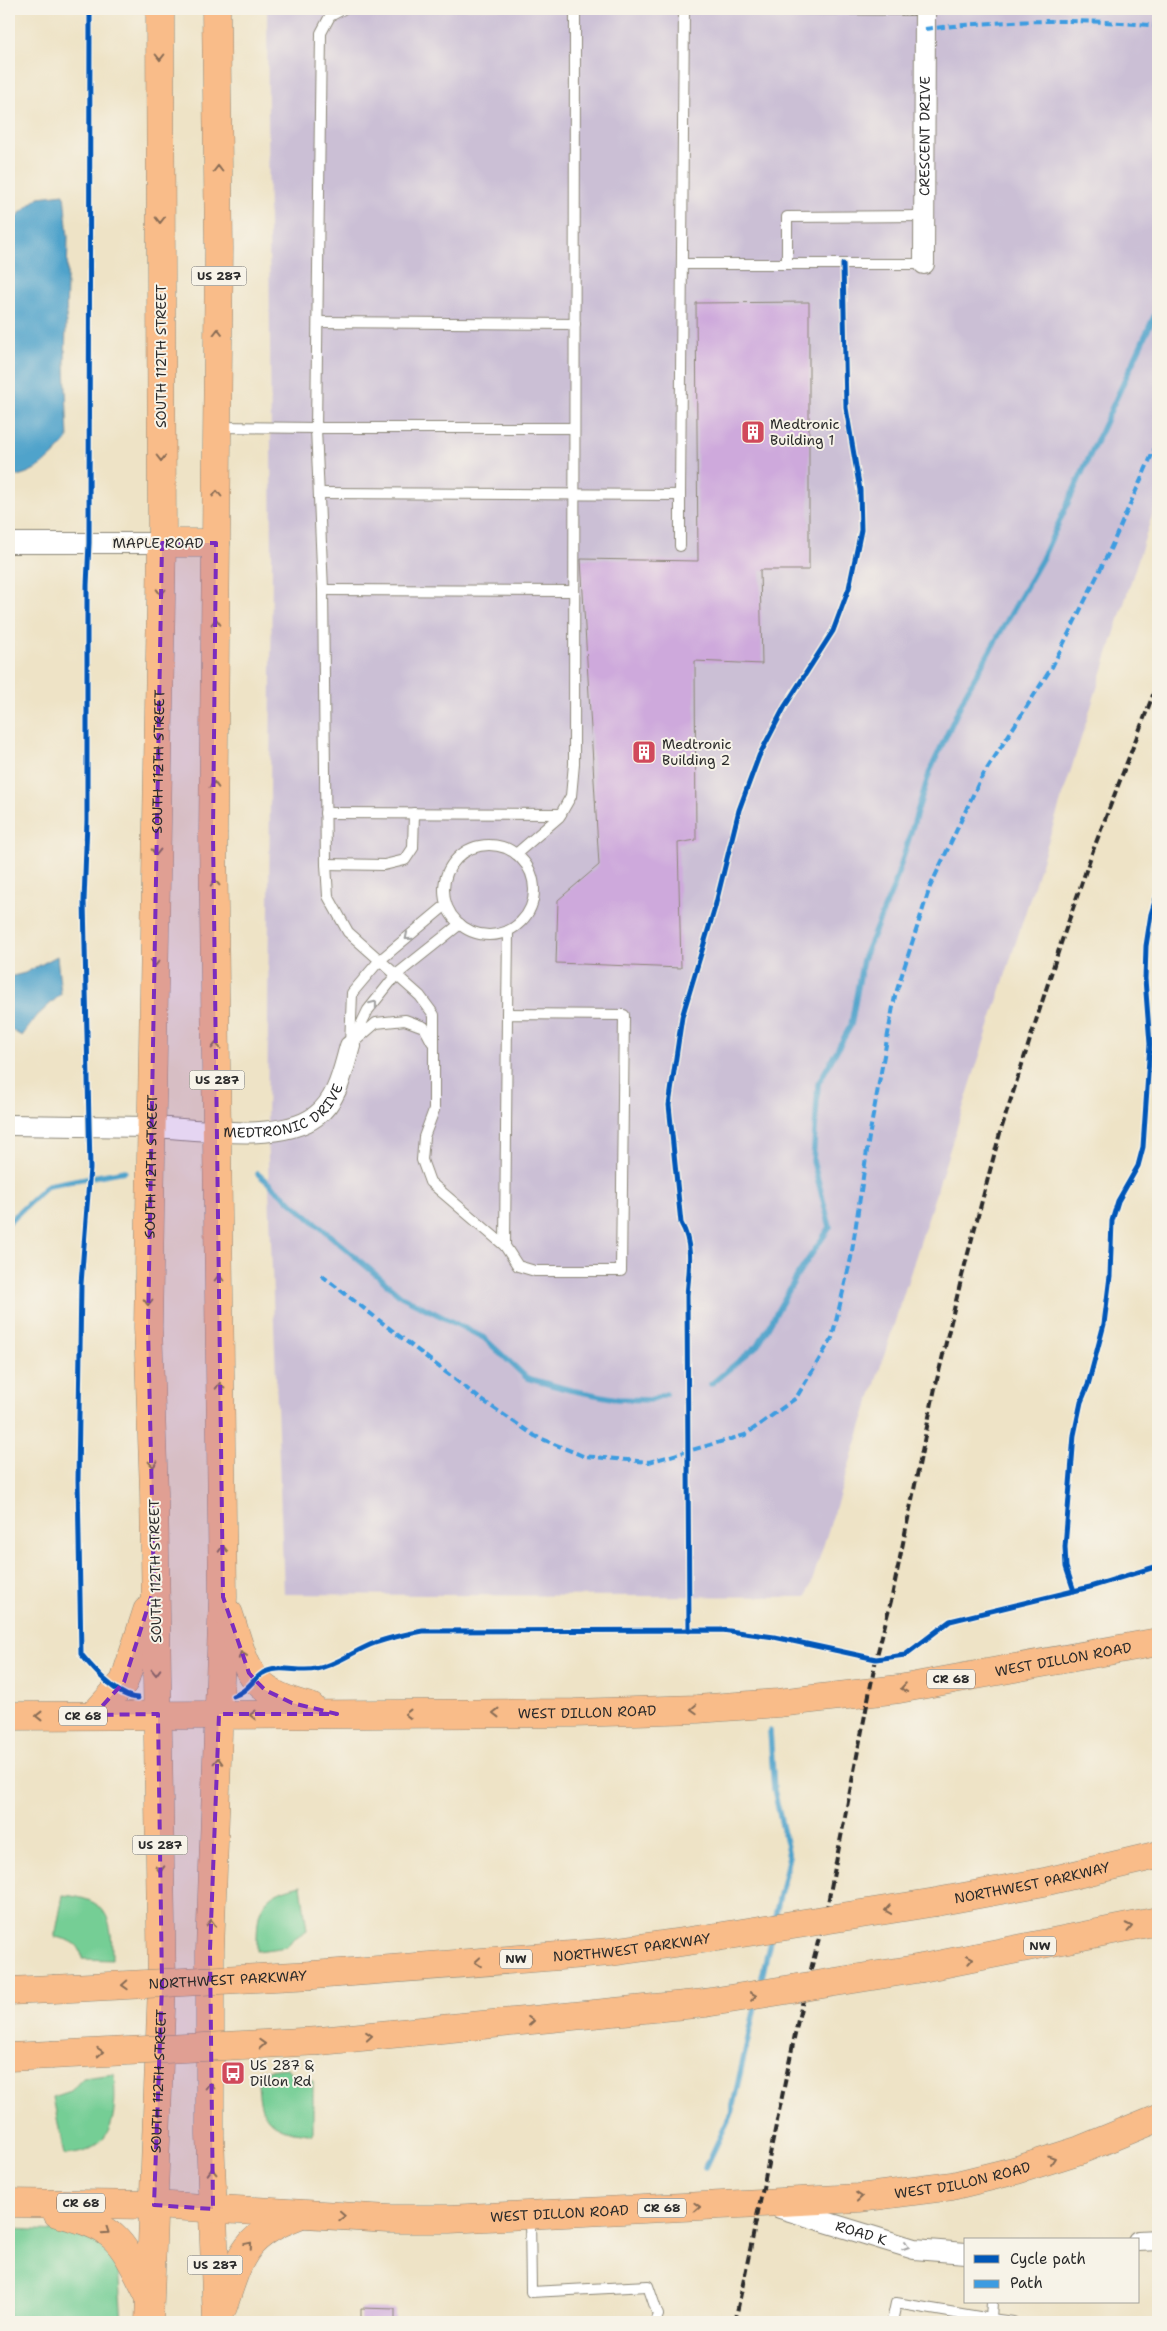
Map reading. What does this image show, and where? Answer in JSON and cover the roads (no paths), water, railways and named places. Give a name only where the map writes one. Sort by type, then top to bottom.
[{"type":"main road","name":"SOUTH 112TH STREET","points":[[149,2310],[162,1985],[154,1588],[154,1492],[148,1326],[150,1127],[154,1071],[162,543],[160,9]]},
{"type":"main road","name":"US 287","points":[[216,9],[219,238],[213,834],[224,1597],[210,1950],[210,2135],[218,2322]]},
{"type":"main road","name":"MAPLE ROAD","points":[[162,543],[216,543]]},
{"type":"main road","points":[[94,1715],[124,1682],[154,1588]]},
{"type":"main road","points":[[224,1597],[249,1673],[265,1690],[292,1703],[336,1714]]},
{"type":"main road","name":"WEST DILLON ROAD","points":[[9,1716],[583,1712],[697,1709],[778,1703],[899,1688],[1158,1642]]},
{"type":"main road","name":"NORTHWEST PARKWAY","points":[[9,1991],[313,1975],[611,1952],[936,1902],[1044,1882],[1158,1855]]},
{"type":"main road","name":"NW","points":[[9,2057],[320,2041],[599,2015],[704,2003],[922,1968],[1158,1921]]},
{"type":"main road","name":"WEST DILLON ROAD","points":[[9,2204],[154,2205],[399,2219],[449,2219],[858,2198],[952,2186],[1017,2170],[1080,2150],[1158,2118]]},
{"type":"main road","points":[[9,2204],[86,2219],[108,2230],[122,2245],[149,2310]]},
{"type":"main road","points":[[218,2322],[235,2270],[244,2251],[258,2235],[276,2224],[303,2214]]},
{"type":"street","name":"CRESCENT DRIVE","points":[[924,264],[925,10]]},
{"type":"street","name":"MAPLE ROAD","points":[[9,543],[162,543]]},
{"type":"street","name":"MEDTRONIC DRIVE","points":[[9,1125],[184,1128],[218,1132],[280,1130],[296,1126],[317,1116],[328,1104],[339,1084],[350,1046]]},
{"type":"street","name":"ROAD K","points":[[758,2202],[828,2221],[914,2249],[964,2253]]},
{"type":"street","points":[[1140,2241],[1158,2240]]},
{"type":"lane","points":[[342,9],[330,16],[321,33],[316,428],[323,590],[325,813],[328,896],[348,932],[420,996],[434,1015],[434,1110],[424,1136],[422,1160],[430,1182],[505,1246],[518,1266],[536,1272],[621,1270],[624,1015],[506,1014]]},
{"type":"lane","points":[[516,854],[561,814],[571,796],[574,764],[575,9]]},
{"type":"lane","points":[[680,546],[684,9]]},
{"type":"lane","points":[[800,9],[925,10]]},
{"type":"lane","points":[[787,264],[787,217],[924,216]]},
{"type":"lane","points":[[682,264],[924,264]]},
{"type":"lane","points":[[318,322],[574,324]]},
{"type":"lane","points":[[217,427],[574,428]]},
{"type":"lane","points":[[319,493],[680,494]]},
{"type":"lane","points":[[323,590],[574,591]]},
{"type":"lane","points":[[325,813],[561,814]]},
{"type":"lane","points":[[326,864],[384,865],[405,860],[413,848],[414,813]]},
{"type":"lane","points":[[492,845],[506,848],[516,854],[528,868],[534,882],[534,897],[525,917],[508,931],[493,935],[478,934],[453,919],[446,906],[443,891],[446,876],[452,863],[463,852],[477,846],[492,845]]},
{"type":"lane","points":[[350,1046],[352,993],[379,961],[446,906]]},
{"type":"lane","points":[[350,1046],[368,1010],[396,975],[460,924]]},
{"type":"lane","points":[[505,1246],[508,931]]},
{"type":"lane","points":[[350,1046],[376,1023],[405,1020],[424,1027],[434,1046]]},
{"type":"lane","points":[[530,2215],[531,2292],[648,2286],[658,2315],[655,2322]]},
{"type":"lane","points":[[892,2322],[896,2303],[990,2321],[1013,2322]]},
{"type":"lane","points":[[990,2321],[992,2304]]},
{"type":"water","points":[[64,194],[68,237],[65,364],[68,439],[42,465],[27,473],[9,477],[9,228],[19,214],[39,197]]},
{"type":"water","points":[[57,956],[61,994],[37,1016],[22,1036],[9,1029],[9,977],[25,973]]},
{"type":"waterway","points":[[711,1384],[758,1345],[797,1276],[830,1227],[813,1161],[818,1084],[851,1025],[863,959],[894,886],[930,771],[966,693],[1042,559],[1158,308]]},
{"type":"waterway","points":[[9,1222],[48,1185],[125,1171]]},
{"type":"waterway","points":[[258,1174],[401,1296],[484,1338],[527,1378],[570,1390],[617,1399],[650,1400],[666,1394]]},
{"type":"waterway","points":[[770,1731],[774,1790],[789,1856],[774,1921]]},
{"type":"waterway","points":[[760,1986],[771,1937]]},
{"type":"waterway","points":[[706,2167],[731,2114],[756,2003]]},
{"type":"railway","points":[[735,2322],[798,2020],[828,1903],[876,1659],[891,1601],[935,1388],[962,1276],[1000,1133],[1060,946],[1092,853],[1158,682]]},
{"type":"place","name":"Medtronic Building 1","points":[[753,432]]},
{"type":"place","name":"Medtronic Building 2","points":[[644,752]]},
{"type":"place","name":"US 287 & Dillon Rd","points":[[233,2073]]}]
